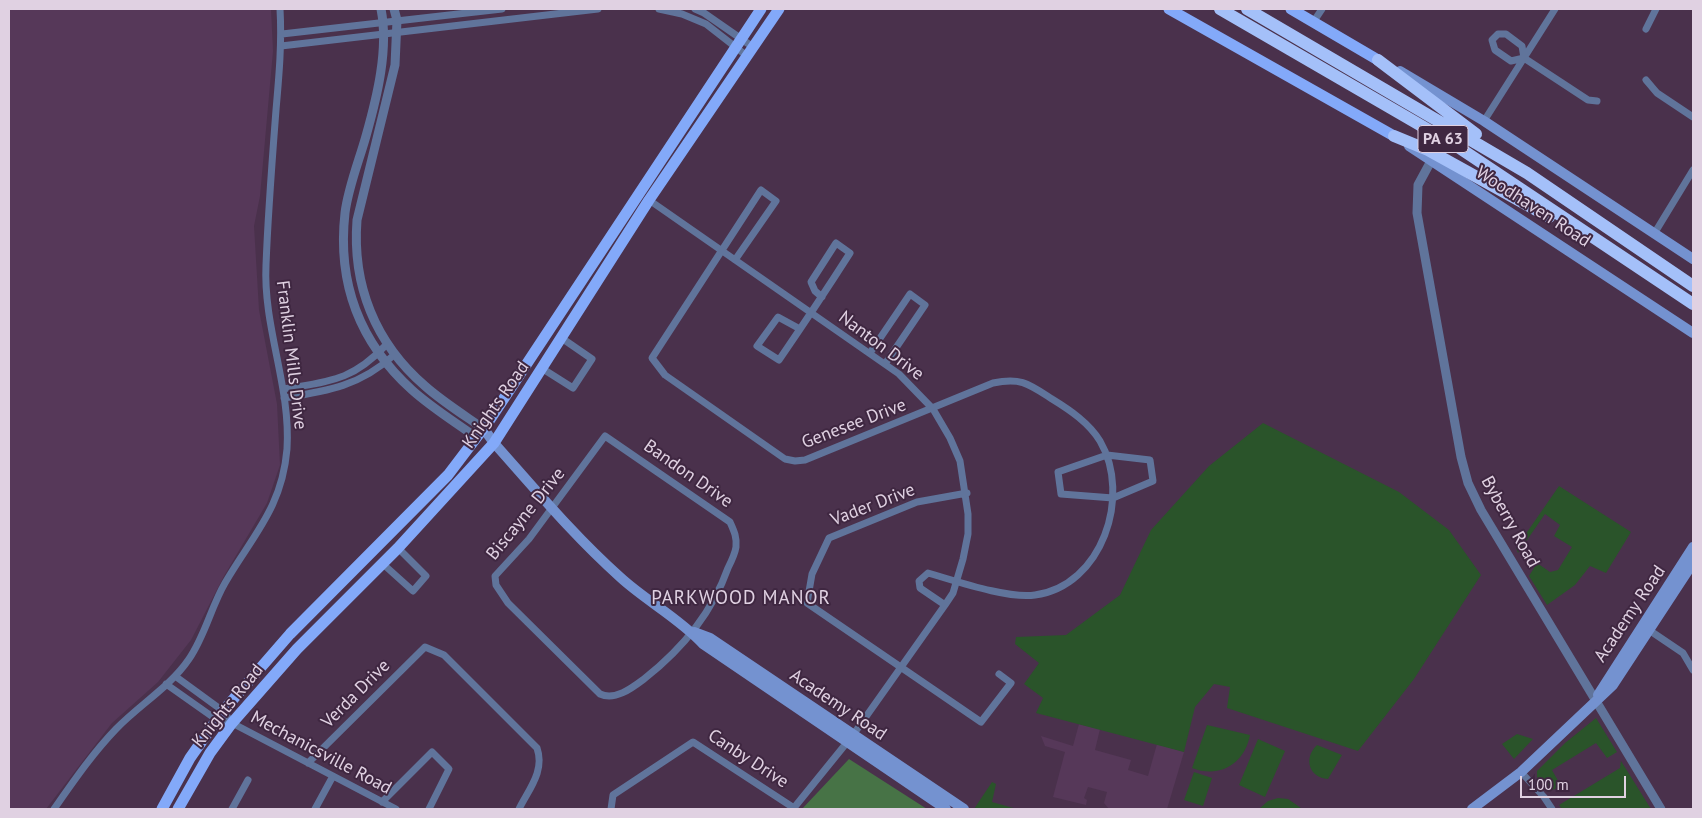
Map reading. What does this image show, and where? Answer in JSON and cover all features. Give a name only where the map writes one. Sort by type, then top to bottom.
[{"type":"highway","name":"Woodhaven Road","points":[[1220,9],[1458,147],[1693,304]]},
{"type":"highway","name":"Woodhaven Road","points":[[1247,9],[1528,173],[1693,286]]},
{"type":"highway","points":[[1378,60],[1528,173]]},
{"type":"highway","points":[[1394,136],[1428,150],[1464,169],[1660,281]]},
{"type":"main road","name":"Knights Road","points":[[162,809],[190,758],[220,716],[290,634],[448,475],[480,433],[761,9]]},
{"type":"main road","name":"Knights Road","points":[[178,809],[210,753],[232,723],[298,649],[383,564],[494,444],[649,200],[779,9]]},
{"type":"main road","name":"Woodhaven Road","points":[[1169,9],[1394,136],[1693,333]]},
{"type":"main road","points":[[1291,9],[1378,60],[1406,74],[1484,122],[1693,259]]},
{"type":"main road","name":"Academy Road","points":[[480,433],[494,444],[552,508],[621,578],[692,632],[703,644],[964,809]]},
{"type":"main road","name":"Academy Road","points":[[1472,809],[1520,772],[1613,685],[1693,548]]},
{"type":"main road","points":[[371,552],[383,564]]},
{"type":"main road","name":"Academy Road","points":[[1646,628],[1693,563]]},
{"type":"main road","name":"Academy Road","points":[[851,739],[946,809]]},
{"type":"street","name":"Franklin Mills Drive","points":[[54,809],[86,763],[116,729],[175,676],[190,658],[225,584],[262,528],[275,502],[284,470],[287,448],[284,390],[274,348],[266,268],[282,34],[280,9]]},
{"type":"street","points":[[381,9],[383,33],[380,71],[371,119],[345,212],[344,274],[352,304],[378,354],[412,389],[480,433]]},
{"type":"street","points":[[394,9],[397,20],[395,64],[357,220],[355,245],[362,290],[374,321],[386,345],[394,355],[425,386],[480,433]]},
{"type":"street","points":[[282,34],[502,9]]},
{"type":"street","points":[[281,46],[598,9]]},
{"type":"street","points":[[659,9],[682,14],[706,24],[750,51]]},
{"type":"street","points":[[695,9],[704,13],[739,44]]},
{"type":"street","points":[[1314,22],[1322,9]]},
{"type":"street","points":[[1484,122],[1555,9]]},
{"type":"street","points":[[1646,29],[1656,9]]},
{"type":"street","points":[[1524,58],[1522,46],[1506,34],[1498,34],[1493,37],[1492,45],[1495,50],[1511,61],[1524,58],[1588,100],[1597,101]]},
{"type":"street","points":[[1646,80],[1657,93],[1693,117]]},
{"type":"street","name":"Byberry Road","points":[[1431,160],[1418,185],[1417,213],[1461,457],[1468,483],[1481,510],[1661,809]]},
{"type":"street","points":[[1654,234],[1693,170]]},
{"type":"street","points":[[722,251],[761,190],[776,201],[735,260]]},
{"type":"street","name":"Nanton Drive","points":[[649,200],[870,353],[910,384],[934,409],[960,461],[967,493],[968,534],[953,593],[851,739],[794,808]]},
{"type":"street","points":[[800,329],[778,317],[757,346],[779,360],[812,313],[850,253],[836,242],[811,282],[815,292],[822,297]]},
{"type":"street","name":"Genesee Drive","points":[[722,251],[652,358],[665,375],[785,459],[805,460],[934,409],[993,383],[1008,380],[1026,382],[1062,405],[1087,424],[1107,455]]},
{"type":"street","points":[[870,353],[910,294],[925,305],[885,364]]},
{"type":"street","points":[[543,369],[573,388],[592,359],[563,338]]},
{"type":"street","points":[[284,390],[335,380],[370,362],[386,345]]},
{"type":"street","points":[[284,398],[339,388],[361,380],[394,355]]},
{"type":"street","name":"Biscayne Drive","points":[[604,696],[513,608],[496,585],[495,576],[529,539],[606,437]]},
{"type":"street","name":"Bandon Drive","points":[[604,696],[617,695],[636,685],[662,664],[692,632],[707,612],[724,581],[736,549],[736,534],[730,522],[606,437]]},
{"type":"street","points":[[946,605],[920,588],[919,581],[928,574],[1022,596],[1036,595],[1065,585],[1078,576],[1092,559],[1109,522],[1113,498],[1107,455]]},
{"type":"street","points":[[1107,455],[1150,460],[1153,481],[1113,498],[1061,494],[1058,472],[1107,455]]},
{"type":"street","name":"Vader Drive","points":[[900,667],[807,603],[812,574],[829,538],[917,502],[967,493]]},
{"type":"street","points":[[383,564],[413,591],[426,576],[398,548]]},
{"type":"street","points":[[1646,628],[1683,653],[1693,670]]},
{"type":"street","name":"Verda Drive","points":[[308,763],[425,647],[444,655],[537,748],[540,758],[540,769],[519,809]]},
{"type":"street","points":[[900,667],[981,722],[1011,683],[1000,674]]},
{"type":"street","points":[[175,676],[220,716]]},
{"type":"street","points":[[166,684],[220,716]]},
{"type":"street","name":"Mechanicsville Road","points":[[220,716],[396,809]]},
{"type":"street","name":"Canby Drive","points":[[611,809],[613,795],[694,742],[794,808]]},
{"type":"street","points":[[382,802],[432,752],[450,769],[429,809]]},
{"type":"street","points":[[1520,772],[1544,797],[1552,809]]},
{"type":"street","points":[[315,809],[333,776]]},
{"type":"street","points":[[232,809],[248,780]]},
{"type":"shaded area","points":[[9,9],[271,9],[273,51],[260,196],[254,226],[259,310],[277,404],[280,465],[267,503],[224,576],[191,640],[158,682],[112,723],[46,809],[9,809]]},
{"type":"shaded area","points":[[1079,724],[1100,729],[1095,750],[1131,760],[1128,770],[1148,776],[1157,744],[1184,752],[1167,809],[1109,809],[1104,803],[1107,792],[1088,787],[1084,798],[1087,800],[1086,805],[1053,797],[1065,752],[1045,746],[1041,736],[1073,746]]},
{"type":"green space","points":[[1263,423],[1399,492],[1449,530],[1481,575],[1414,679],[1358,751],[1227,708],[1230,687],[1214,684],[1195,707],[1184,752],[1036,713],[1043,698],[1024,684],[1039,663],[1015,644],[1016,637],[1066,635],[1120,595],[1151,530],[1209,466]]},
{"type":"green space","points":[[1559,486],[1631,532],[1606,573],[1590,566],[1575,585],[1547,605],[1529,576],[1537,563],[1550,572],[1558,570],[1572,547],[1554,536],[1560,525],[1545,514],[1518,553],[1516,548]]},
{"type":"green space","points":[[1596,718],[1617,752],[1607,758],[1596,743],[1552,770],[1561,786],[1548,792],[1537,777],[1537,771],[1565,743]]},
{"type":"green space","points":[[1207,725],[1250,735],[1243,754],[1237,761],[1221,770],[1202,771],[1192,768]]},
{"type":"green space","points":[[1517,734],[1533,739],[1514,759],[1502,744]]},
{"type":"green space","points":[[1258,739],[1285,751],[1265,797],[1239,785]]},
{"type":"green space","points":[[1317,745],[1342,755],[1328,779],[1316,775],[1310,766],[1310,756]]},
{"type":"green space","points":[[849,759],[927,809],[802,809]]},
{"type":"green space","points":[[1621,761],[1651,809],[1562,809],[1559,805],[1620,768]]},
{"type":"green space","points":[[1194,772],[1212,778],[1203,806],[1184,800]]},
{"type":"green space","points":[[992,782],[996,784],[992,802],[1017,809],[974,809]]},
{"type":"green space","points":[[1278,798],[1288,799],[1301,808],[1259,809],[1268,801]]},
{"type":"district","name":"PARKWOOD MANOR","points":[[741,599]]}]
